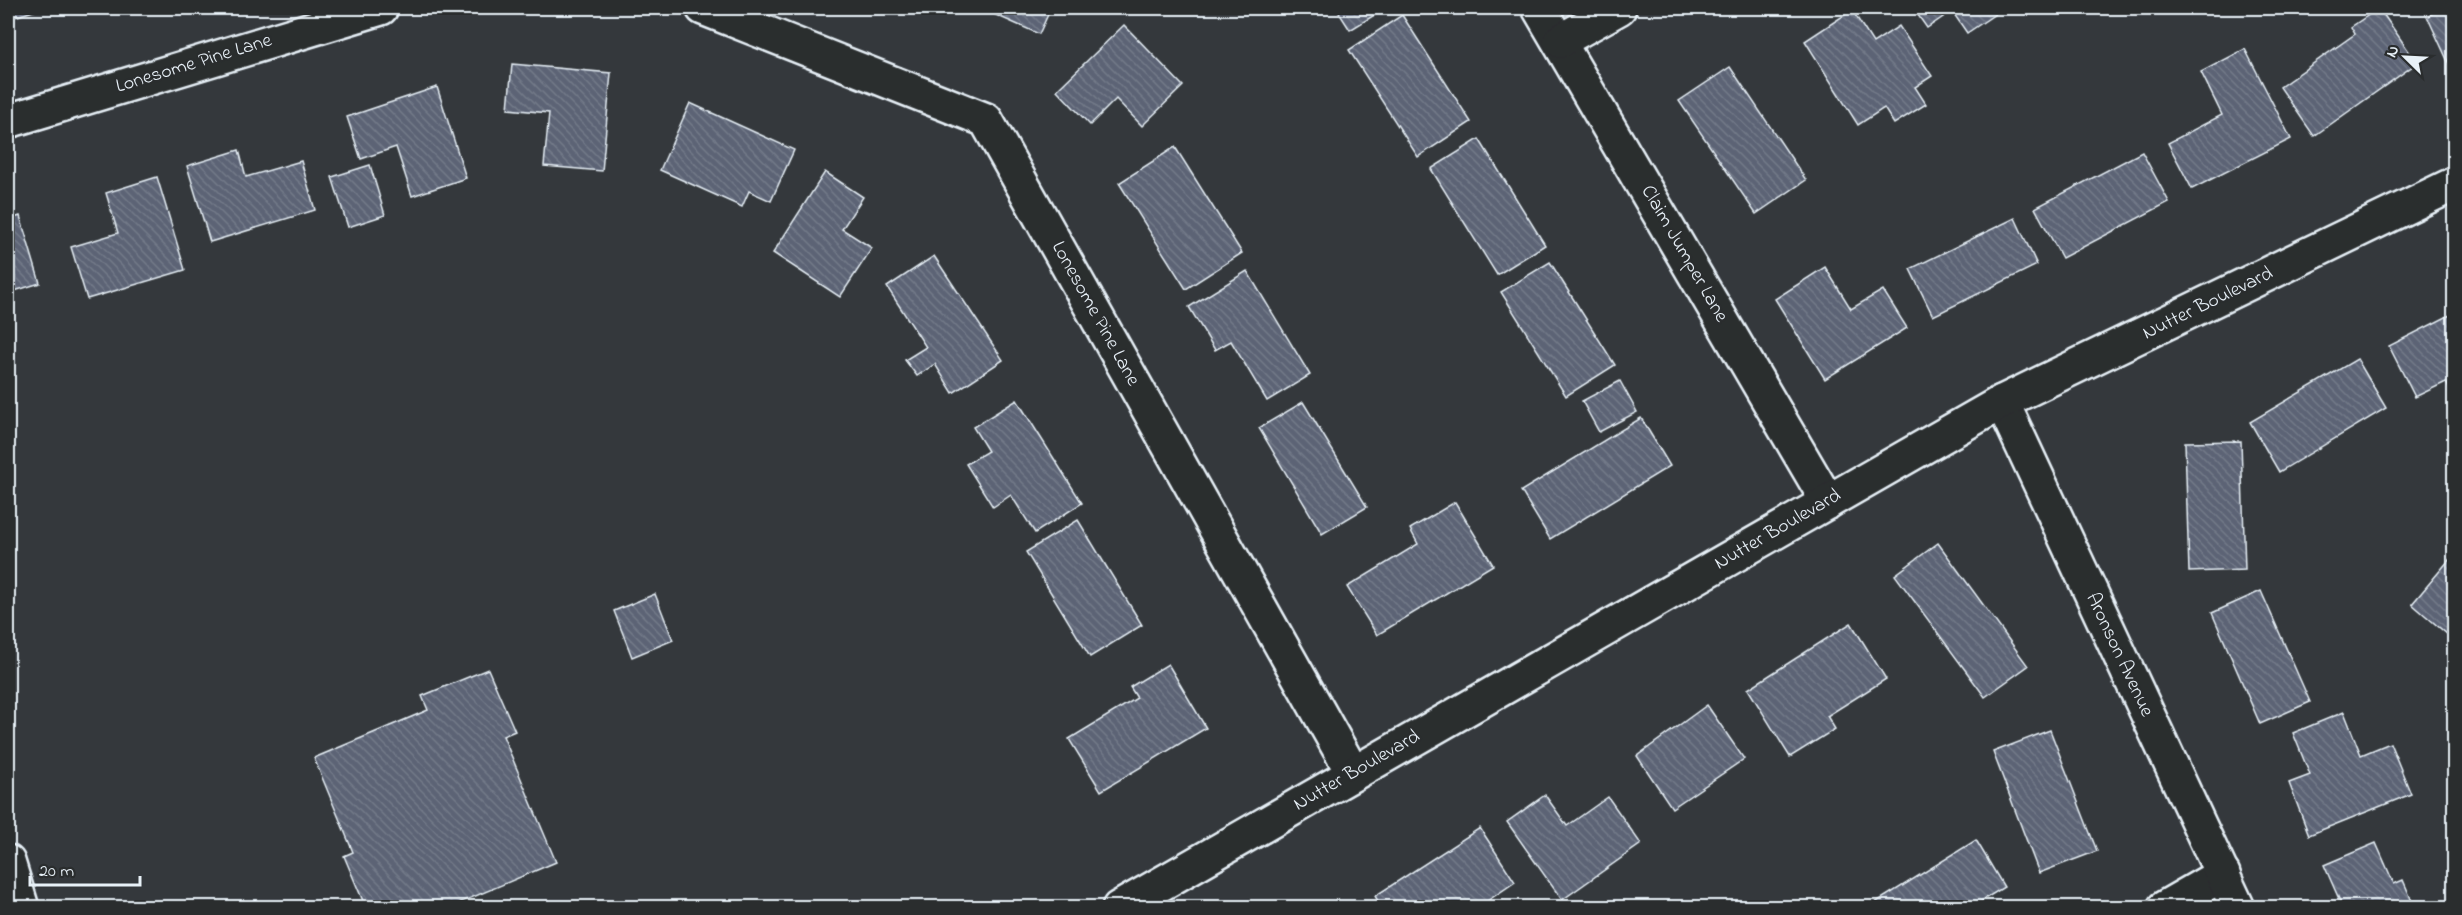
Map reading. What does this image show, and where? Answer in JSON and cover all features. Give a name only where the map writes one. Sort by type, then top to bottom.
[{"type":"street","name":"Lonesome Pine Lane","points":[[8,121],[381,8]]},
{"type":"street","name":"Lonesome Pine Lane","points":[[704,8],[986,120],[1353,773]]},
{"type":"street","name":"Claim Jumper Lane","points":[[1539,8],[1828,501]]},
{"type":"street","points":[[1560,41],[1619,8]]},
{"type":"street","name":"Nutter Boulevard","points":[[1119,908],[2002,402],[2454,184]]},
{"type":"street","name":"Aronson Avenue","points":[[2002,402],[2183,795],[2238,908]]},
{"type":"street","points":[[8,862],[21,908]]},
{"type":"street","points":[[2164,908],[2223,874]]},
{"type":"building","points":[[8,8],[43,8],[8,19]]},
{"type":"building","points":[[980,8],[1051,8],[1039,34]]},
{"type":"building","points":[[1336,8],[1386,8],[1350,30]]},
{"type":"building","points":[[1913,8],[2004,8],[1967,33],[1952,11],[1927,28]]},
{"type":"building","points":[[2379,8],[2417,63],[2314,136],[2280,87],[2355,34],[2351,27]]},
{"type":"building","points":[[2445,8],[2454,8],[2454,64],[2450,66],[2427,16]]},
{"type":"building","points":[[1852,10],[1873,43],[1899,26],[1932,76],[1915,87],[1926,104],[1894,124],[1884,108],[1858,125],[1805,41]]},
{"type":"building","points":[[1402,15],[1471,122],[1418,157],[1349,50]]},
{"type":"building","points":[[1124,25],[1183,86],[1142,126],[1116,99],[1090,125],[1057,90]]},
{"type":"building","points":[[2245,49],[2291,139],[2192,189],[2168,143],[2222,115],[2201,72]]},
{"type":"building","points":[[512,64],[611,73],[602,171],[544,166],[549,113],[508,109]]},
{"type":"building","points":[[1730,67],[1806,180],[1756,214],[1679,101]]},
{"type":"building","points":[[437,87],[466,178],[412,196],[396,147],[361,159],[347,117]]},
{"type":"building","points":[[690,103],[794,150],[771,201],[749,191],[742,207],[660,170]]},
{"type":"building","points":[[1479,139],[1545,245],[1497,275],[1431,169]]},
{"type":"building","points":[[1175,147],[1242,253],[1186,289],[1119,183]]},
{"type":"building","points":[[239,150],[246,177],[301,161],[315,210],[210,242],[187,166]]},
{"type":"building","points":[[2142,152],[2169,202],[2062,258],[2035,208]]},
{"type":"building","points":[[370,165],[385,215],[348,227],[332,177]]},
{"type":"building","points":[[825,172],[863,197],[842,229],[872,248],[840,297],[773,253]]},
{"type":"building","points":[[157,177],[185,270],[87,299],[71,247],[118,233],[106,193]]},
{"type":"building","points":[[20,216],[40,283],[8,293],[8,220]]},
{"type":"building","points":[[2015,218],[2037,265],[1933,316],[1910,269]]},
{"type":"building","points":[[934,256],[1003,360],[953,393],[935,364],[917,376],[905,360],[926,347],[887,287]]},
{"type":"building","points":[[1550,262],[1615,365],[1566,396],[1501,292]]},
{"type":"building","points":[[1825,267],[1851,309],[1883,290],[1907,328],[1825,379],[1775,299]]},
{"type":"building","points":[[1247,271],[1310,375],[1267,401],[1231,341],[1215,350],[1189,307]]},
{"type":"building","points":[[2454,313],[2454,399],[2446,382],[2415,397],[2389,346]]},
{"type":"building","points":[[2357,359],[2386,408],[2279,472],[2250,422]]},
{"type":"building","points":[[1620,381],[1637,412],[1599,432],[1582,401]]},
{"type":"building","points":[[1017,400],[1082,503],[1035,533],[1011,495],[993,507],[966,464],[988,451],[973,427]]},
{"type":"building","points":[[1303,402],[1367,507],[1322,534],[1259,428]]},
{"type":"building","points":[[1641,418],[1670,466],[1550,539],[1521,491]]},
{"type":"building","points":[[2241,441],[2245,570],[2189,572],[2185,442]]},
{"type":"building","points":[[1455,502],[1493,565],[1377,635],[1347,587],[1418,544],[1410,529]]},
{"type":"building","points":[[1078,520],[1142,625],[1090,657],[1026,552]]},
{"type":"building","points":[[1938,543],[2028,666],[1985,697],[1895,575]]},
{"type":"building","points":[[2454,554],[2454,640],[2412,604]]},
{"type":"building","points":[[2261,591],[2310,702],[2260,724],[2212,613]]},
{"type":"building","points":[[655,594],[673,640],[632,657],[614,611]]},
{"type":"building","points":[[1851,623],[1886,679],[1827,716],[1835,729],[1790,757],[1748,689]]},
{"type":"building","points":[[1168,664],[1206,728],[1101,791],[1069,739],[1137,698],[1130,687]]},
{"type":"building","points":[[488,669],[515,731],[503,736],[556,862],[447,908],[366,908],[344,856],[353,852],[314,758],[428,710],[422,696]]},
{"type":"building","points":[[1707,705],[1744,759],[1672,808],[1637,756]]},
{"type":"building","points":[[2344,712],[2361,755],[2390,743],[2411,794],[2309,835],[2289,783],[2310,775],[2293,733]]},
{"type":"building","points":[[2050,730],[2097,851],[2039,873],[1993,752]]},
{"type":"building","points":[[1545,795],[1567,826],[1608,797],[1641,844],[1562,900],[1507,822]]},
{"type":"building","points":[[1480,828],[1515,882],[1477,908],[1382,908],[1375,896]]},
{"type":"building","points":[[1976,840],[2004,887],[1970,908],[1871,908],[1870,906]]},
{"type":"building","points":[[2376,843],[2394,884],[2403,880],[2415,908],[2343,908],[2324,865]]}]
